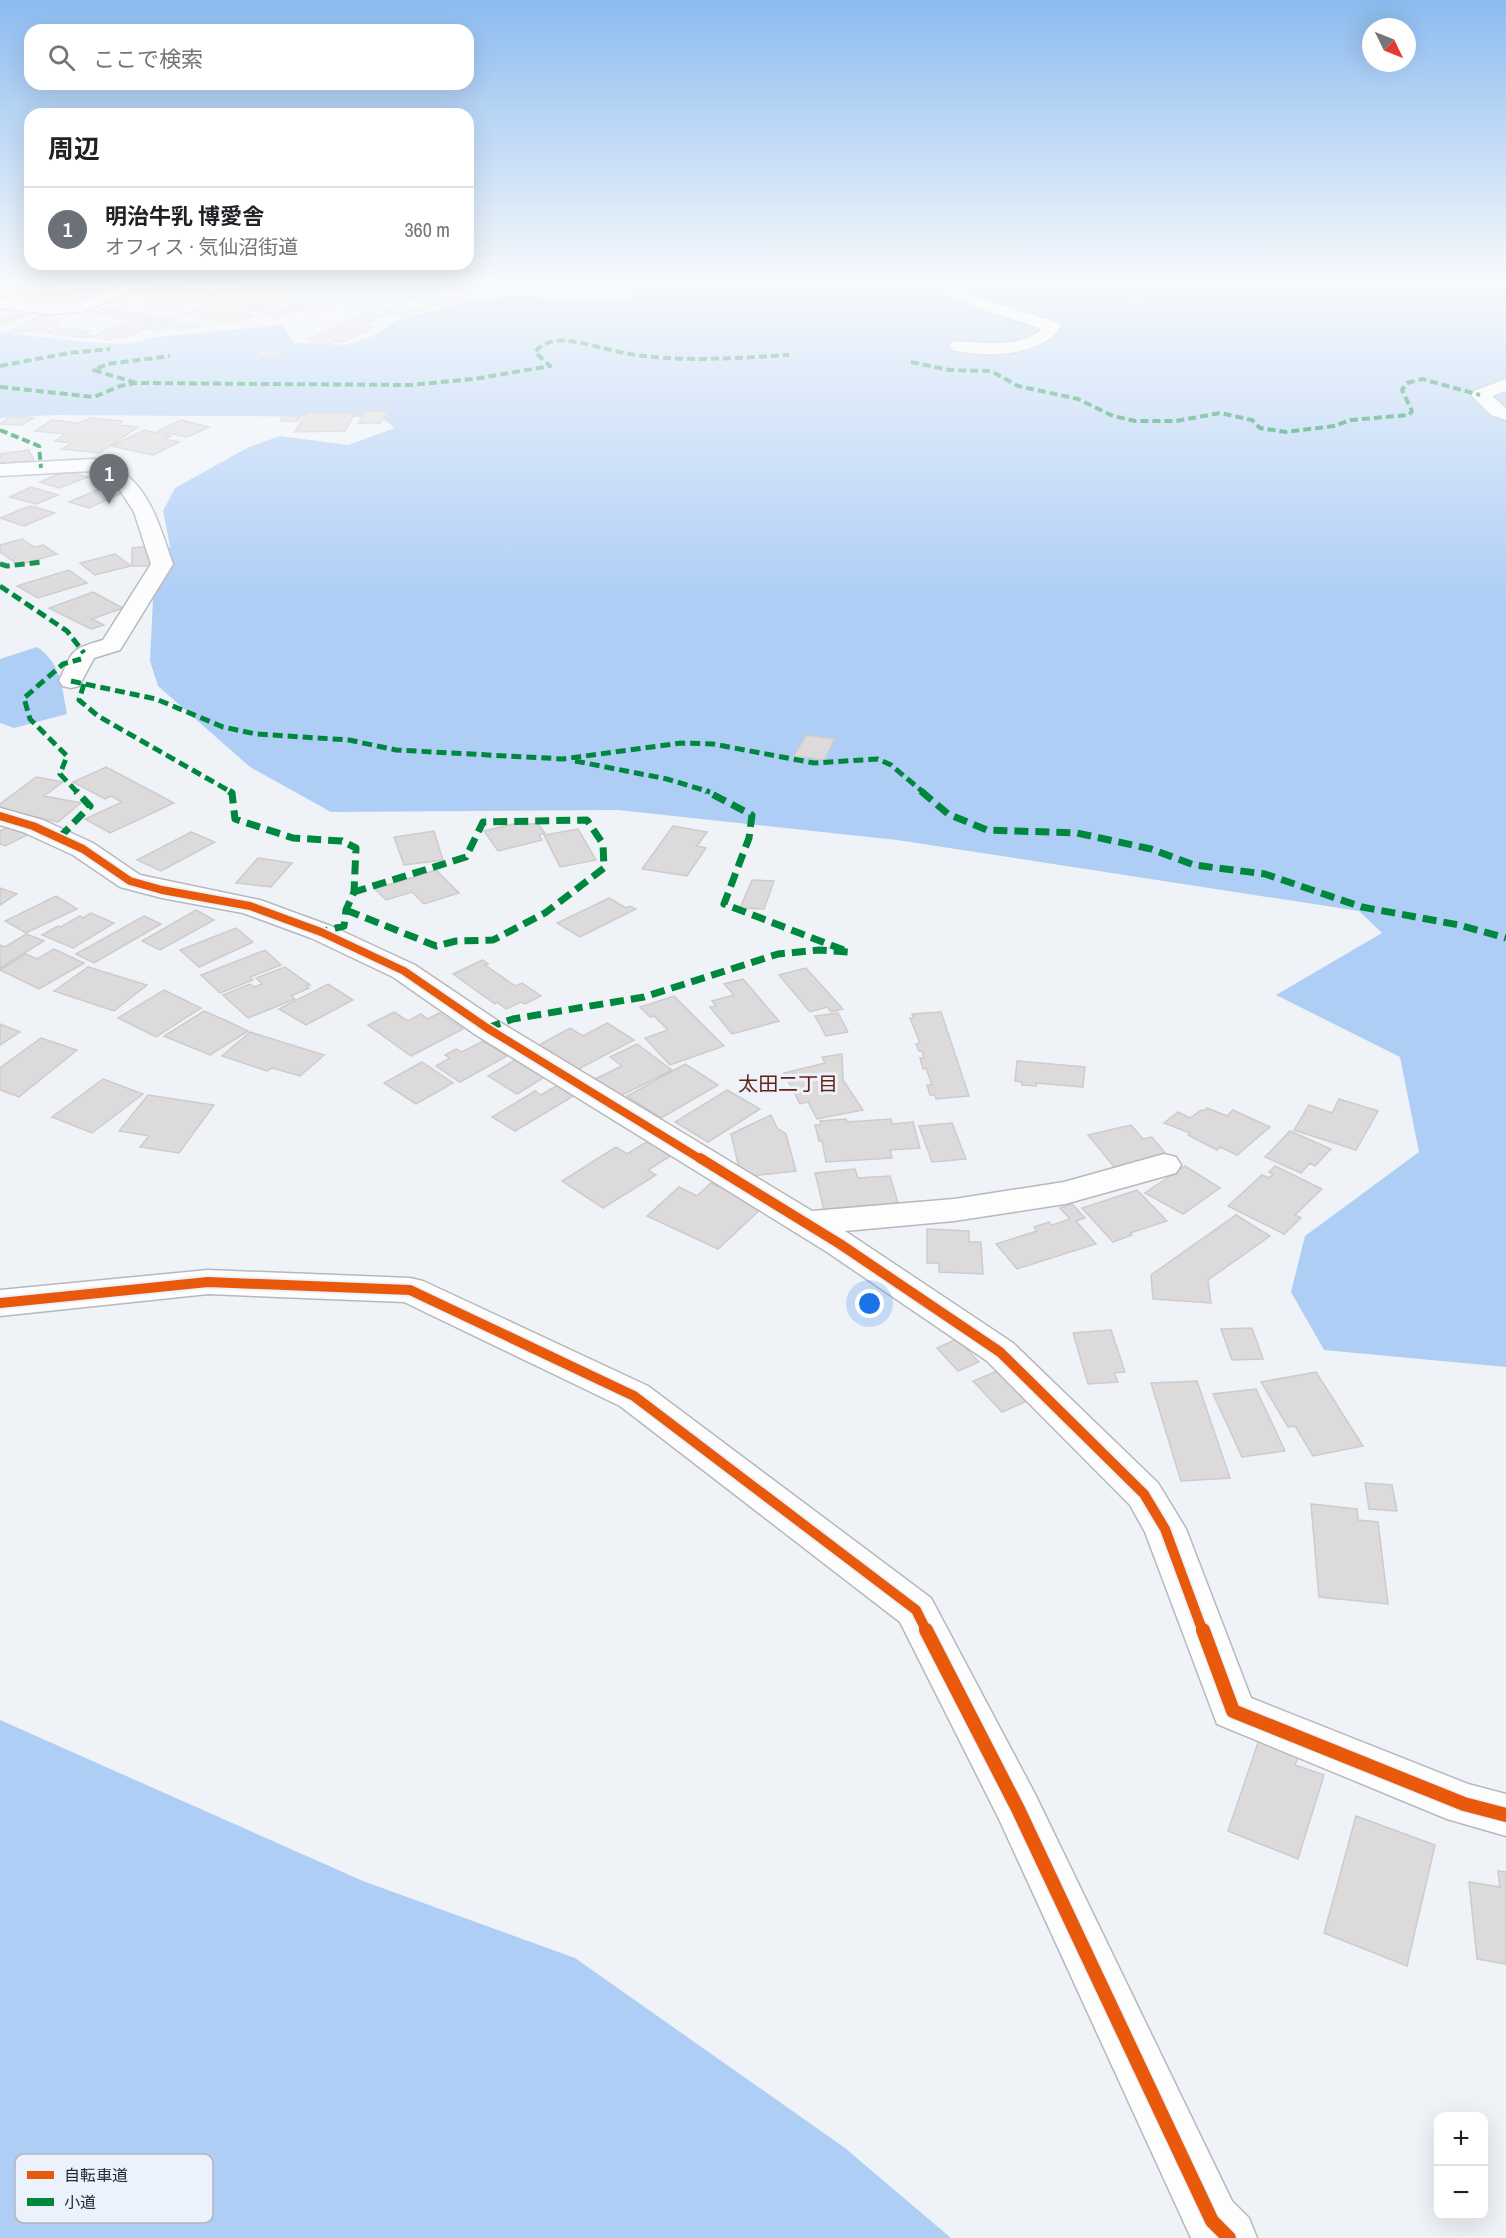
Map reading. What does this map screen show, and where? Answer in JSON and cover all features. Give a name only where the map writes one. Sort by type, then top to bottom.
[{"type":"street","points":[[1496,388],[1480,395],[1498,411],[1506,414]]},
{"type":"street","points":[[0,470],[94,465],[124,480],[144,512],[162,564],[112,645],[84,653],[71,681]]},
{"type":"street","points":[[0,816],[33,826],[83,849],[130,881],[162,890],[250,906],[321,932],[404,971],[488,1028],[840,1244],[1000,1352],[1144,1494],[1165,1529],[1233,1711],[1464,1804],[1506,1815]]},
{"type":"street","points":[[805,1223],[954,1210],[1065,1193],[1164,1165]]},
{"type":"street","points":[[0,1303],[208,1282],[410,1290],[634,1396],[907,1603],[916,1610],[1018,1809],[1212,2221],[1229,2238]]},
{"type":"shaded area","points":[[0,388],[1506,388],[1506,1367],[1324,1350],[1291,1292],[1305,1236],[1419,1152],[1400,1057],[1276,995],[1382,933],[1359,911],[897,840],[618,810],[331,812],[250,767],[158,686],[150,661],[153,598],[170,546],[163,511],[175,488],[249,447],[280,436],[348,445],[395,428],[381,417],[55,415],[0,418]]},
{"type":"shaded area","points":[[37,647],[45,653],[56,668],[62,685],[67,714],[14,728],[0,723],[0,659]]},
{"type":"shaded area","points":[[0,1720],[363,1881],[575,1958],[845,2148],[951,2238],[0,2238]]},
{"type":"building","points":[[366,411],[389,411],[380,423],[358,423]]},
{"type":"building","points":[[307,413],[355,413],[345,431],[295,432]]},
{"type":"building","points":[[10,416],[34,418],[21,425],[0,424]]},
{"type":"building","points":[[282,416],[301,416],[298,421],[281,421]]},
{"type":"building","points":[[92,418],[122,421],[119,425],[138,427],[99,453],[62,449],[72,443],[55,441],[65,434],[35,431],[52,420],[78,423]]},
{"type":"building","points":[[181,420],[209,427],[187,437],[158,431]]},
{"type":"building","points":[[145,430],[171,436],[164,439],[179,442],[153,455],[111,446]]},
{"type":"building","points":[[29,450],[34,461],[3,466],[0,454]]},
{"type":"building","points":[[66,471],[88,477],[59,488],[40,482]]},
{"type":"building","points":[[31,487],[58,495],[36,504],[10,497]]},
{"type":"building","points":[[104,487],[124,492],[89,508],[69,502]]},
{"type":"building","points":[[30,506],[55,513],[24,526],[0,518]]},
{"type":"building","points":[[22,539],[34,547],[43,545],[57,554],[19,565],[0,552],[0,545]]},
{"type":"building","points":[[151,546],[151,566],[132,566],[132,548]]},
{"type":"building","points":[[115,554],[131,566],[95,575],[80,563]]},
{"type":"building","points":[[69,570],[87,583],[38,598],[17,586]]},
{"type":"building","points":[[93,592],[123,608],[92,619],[104,625],[91,629],[49,608]]},
{"type":"building","points":[[806,735],[835,739],[824,760],[794,756]]},
{"type":"building","points":[[106,767],[174,803],[110,833],[85,819],[122,802],[111,796],[105,799],[73,782]]},
{"type":"building","points":[[36,777],[63,782],[44,796],[81,803],[58,822],[0,810],[0,804]]},
{"type":"building","points":[[518,823],[525,825],[537,823],[545,833],[539,835],[542,840],[498,851],[484,831]]},
{"type":"building","points":[[13,824],[31,833],[5,846],[0,844],[0,831]]},
{"type":"building","points":[[673,826],[707,832],[697,846],[706,848],[687,876],[642,869]]},
{"type":"building","points":[[578,829],[596,860],[560,867],[544,835]]},
{"type":"building","points":[[434,831],[443,860],[404,865],[394,837]]},
{"type":"building","points":[[191,832],[215,842],[161,871],[137,860]]},
{"type":"building","points":[[258,858],[292,863],[271,887],[236,883]]},
{"type":"building","points":[[436,870],[459,893],[424,904],[412,892],[386,900],[375,889]]},
{"type":"building","points":[[752,880],[774,881],[764,909],[740,908]]},
{"type":"building","points":[[0,888],[17,894],[0,905]]},
{"type":"building","points":[[56,896],[77,909],[26,933],[5,921]]},
{"type":"building","points":[[609,898],[626,908],[630,906],[636,909],[580,937],[557,923]]},
{"type":"building","points":[[196,910],[214,920],[160,950],[142,941]]},
{"type":"building","points":[[91,913],[114,923],[73,948],[42,935],[80,916],[83,918]]},
{"type":"building","points":[[144,916],[161,924],[94,963],[76,954]]},
{"type":"building","points":[[236,928],[253,942],[199,967],[180,950]]},
{"type":"building","points":[[26,934],[44,941],[0,968],[0,945],[5,947]]},
{"type":"building","points":[[54,949],[84,963],[39,989],[0,970],[26,954],[37,959]]},
{"type":"building","points":[[265,950],[281,965],[250,977],[253,980],[220,993],[201,975]]},
{"type":"building","points":[[483,960],[488,964],[485,965],[515,986],[522,983],[541,996],[525,1004],[521,1002],[506,1009],[497,1002],[495,1004],[453,974]]},
{"type":"building","points":[[88,967],[147,985],[114,1011],[54,991]]},
{"type":"building","points":[[285,967],[310,985],[306,986],[309,988],[291,996],[295,999],[248,1018],[223,995],[250,984],[254,987],[262,984],[256,978]]},
{"type":"building","points":[[806,968],[843,1009],[831,1012],[827,1007],[810,1012],[779,975]]},
{"type":"building","points":[[743,979],[779,1021],[732,1034],[710,1007],[716,1006],[712,1001],[734,995],[724,984]]},
{"type":"building","points":[[328,984],[353,1000],[306,1025],[279,1009]]},
{"type":"building","points":[[164,990],[201,1008],[156,1037],[118,1018]]},
{"type":"building","points":[[674,996],[724,1046],[670,1065],[645,1038],[668,1030],[654,1016],[650,1017],[640,1007]]},
{"type":"building","points":[[204,1011],[248,1031],[210,1055],[164,1036]]},
{"type":"building","points":[[394,1012],[408,1021],[421,1014],[428,1019],[439,1013],[463,1029],[411,1056],[368,1025]]},
{"type":"building","points":[[941,1012],[969,1096],[936,1099],[935,1095],[930,1095],[927,1085],[932,1085],[926,1068],[923,1069],[920,1058],[924,1058],[916,1044],[920,1043],[910,1018],[914,1018],[912,1014]]},
{"type":"building","points":[[838,1013],[848,1032],[826,1036],[815,1016]]},
{"type":"building","points":[[607,1023],[634,1040],[577,1070],[539,1045],[570,1028],[583,1036]]},
{"type":"building","points":[[0,1024],[20,1032],[0,1045]]},
{"type":"building","points":[[250,1032],[324,1055],[300,1076],[272,1068],[267,1071],[222,1056]]},
{"type":"building","points":[[41,1038],[77,1050],[19,1097],[0,1090],[0,1068]]},
{"type":"building","points":[[483,1041],[507,1056],[460,1082],[436,1066],[450,1058],[445,1055],[456,1049],[462,1052]]},
{"type":"building","points":[[637,1044],[672,1070],[616,1098],[593,1080],[622,1066],[610,1057]]},
{"type":"building","points":[[842,1054],[843,1080],[863,1110],[817,1119],[808,1102],[800,1104],[784,1073],[825,1063],[822,1057]]},
{"type":"building","points":[[522,1056],[551,1073],[517,1094],[488,1076]]},
{"type":"building","points":[[1017,1061],[1085,1067],[1083,1087],[1036,1083],[1036,1086],[1022,1085],[1022,1082],[1015,1081]]},
{"type":"building","points":[[422,1062],[453,1083],[416,1104],[384,1083]]},
{"type":"building","points":[[685,1064],[718,1085],[661,1118],[627,1096]]},
{"type":"building","points":[[103,1079],[143,1094],[92,1133],[52,1117]]},
{"type":"building","points":[[561,1083],[580,1092],[515,1131],[492,1117],[535,1091],[541,1095]]},
{"type":"building","points":[[727,1090],[760,1109],[708,1142],[675,1122]]},
{"type":"building","points":[[148,1095],[214,1105],[179,1153],[140,1147],[149,1136],[119,1131]]},
{"type":"building","points":[[1339,1099],[1378,1111],[1356,1150],[1294,1130],[1309,1105],[1332,1113]]},
{"type":"building","points":[[1207,1108],[1227,1116],[1233,1110],[1270,1127],[1237,1155],[1220,1147],[1217,1150],[1188,1135],[1190,1133],[1164,1123],[1178,1112],[1190,1118]]},
{"type":"building","points":[[771,1115],[777,1128],[786,1134],[796,1171],[741,1177],[731,1134]]},
{"type":"building","points":[[846,1119],[847,1122],[891,1119],[892,1124],[913,1122],[920,1148],[890,1150],[892,1158],[826,1162],[822,1141],[819,1141],[815,1125],[821,1125],[820,1121]]},
{"type":"building","points":[[952,1123],[966,1159],[932,1162],[919,1126]]},
{"type":"building","points":[[1131,1125],[1143,1139],[1152,1137],[1167,1155],[1115,1168],[1088,1135]]},
{"type":"building","points":[[1290,1131],[1331,1149],[1315,1166],[1310,1163],[1301,1173],[1265,1157]]},
{"type":"building","points":[[648,1141],[672,1155],[648,1170],[656,1175],[603,1208],[562,1181],[616,1147],[627,1154]]},
{"type":"building","points":[[1185,1166],[1220,1188],[1183,1214],[1145,1193]]},
{"type":"building","points":[[1275,1166],[1322,1189],[1295,1215],[1301,1218],[1284,1234],[1228,1206],[1262,1175],[1269,1178],[1273,1174],[1269,1172]]},
{"type":"building","points":[[855,1169],[858,1178],[890,1176],[898,1203],[824,1210],[815,1173]]},
{"type":"building","points":[[711,1183],[763,1207],[718,1249],[647,1216],[679,1187],[697,1196]]},
{"type":"building","points":[[1137,1190],[1167,1221],[1130,1233],[1132,1235],[1113,1242],[1082,1208]]},
{"type":"building","points":[[1072,1204],[1085,1218],[1076,1221],[1096,1244],[1017,1269],[996,1244],[1037,1231],[1034,1227],[1049,1222],[1052,1225],[1070,1219],[1060,1208]]},
{"type":"building","points":[[1236,1215],[1270,1236],[1208,1280],[1211,1303],[1153,1299],[1151,1275]]},
{"type":"building","points":[[927,1229],[969,1231],[969,1242],[981,1242],[983,1274],[939,1272],[939,1263],[927,1263]]},
{"type":"building","points":[[1252,1328],[1263,1359],[1232,1360],[1221,1329]]},
{"type":"building","points":[[1111,1330],[1125,1372],[1114,1373],[1118,1382],[1088,1384],[1073,1333]]},
{"type":"building","points":[[957,1339],[979,1362],[958,1371],[937,1348]]},
{"type":"building","points":[[1005,1368],[1034,1398],[1002,1412],[973,1381]]},
{"type":"building","points":[[1316,1372],[1363,1446],[1313,1456],[1295,1426],[1288,1427],[1261,1382]]},
{"type":"building","points":[[1197,1381],[1230,1478],[1181,1481],[1151,1383]]},
{"type":"building","points":[[1256,1389],[1285,1451],[1242,1457],[1213,1394]]},
{"type":"building","points":[[1365,1483],[1392,1485],[1397,1511],[1369,1509]]},
{"type":"building","points":[[1311,1504],[1357,1509],[1358,1520],[1378,1522],[1388,1604],[1319,1597]]},
{"type":"building","points":[[1260,1737],[1300,1752],[1295,1765],[1324,1775],[1298,1859],[1228,1831]]},
{"type":"building","points":[[1356,1816],[1435,1845],[1407,1966],[1324,1933]]},
{"type":"building","points":[[1498,1871],[1506,1872],[1506,1964],[1477,1959],[1469,1882],[1500,1887]]},
{"type":"marked path","points":[[14,388],[94,397],[114,388]]},
{"type":"marked path","points":[[1029,388],[1078,399],[1113,416],[1135,421],[1176,421],[1220,413],[1252,420],[1260,428],[1286,432],[1334,426],[1351,420],[1409,415],[1412,411],[1403,388]]},
{"type":"marked path","points":[[1454,388],[1480,395]]},
{"type":"marked path","points":[[0,430],[39,446],[41,468]]},
{"type":"marked path","points":[[0,564],[7,566],[42,562]]},
{"type":"marked path","points":[[0,586],[67,631],[84,653]]},
{"type":"marked path","points":[[59,838],[90,806],[60,774],[67,756],[30,719],[24,698],[63,664],[81,659]]},
{"type":"marked path","points":[[71,681],[156,699],[223,727],[256,734],[349,740],[396,750],[563,759],[681,743],[713,744],[814,763],[878,759],[891,765],[948,814],[987,830],[1077,833],[1151,849],[1194,865],[1265,874],[1362,907],[1459,925],[1506,938]]},
{"type":"marked path","points":[[84,684],[79,700],[98,716],[232,793],[235,819],[293,838],[342,841],[356,848],[354,892],[346,910],[344,926],[321,932]]},
{"type":"marked path","points":[[487,1028],[513,1019],[644,997],[778,954],[819,950],[849,952],[724,904],[749,838],[752,815],[732,803],[689,785],[644,773],[575,761]]},
{"type":"marked path","points":[[346,910],[436,946],[456,941],[493,940],[545,913],[604,868],[603,844],[587,820],[483,822],[466,857],[354,892]]},
{"type":"cycle path","points":[[0,816],[33,826],[83,849],[130,881],[162,890],[250,906],[321,932],[404,971],[487,1028],[840,1244],[1000,1352],[1144,1494],[1165,1529],[1233,1711],[1464,1804],[1506,1815]]},
{"type":"cycle path","points":[[0,1303],[208,1282],[410,1290],[634,1396],[916,1610],[1018,1809],[1212,2221],[1229,2238]]},
{"type":"place","name":"明治牛乳 博愛舎","points":[[109,504]]},
{"type":"district","name":"太田二丁目","points":[[788,1083]]}]
